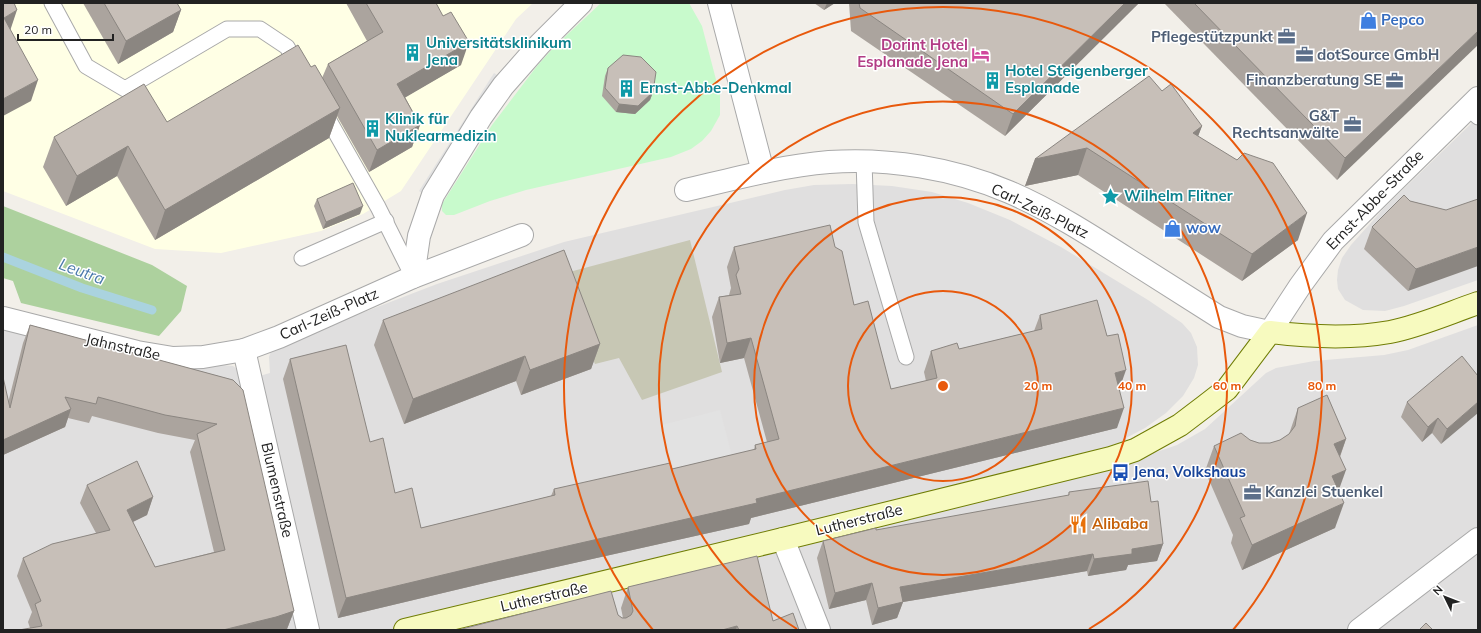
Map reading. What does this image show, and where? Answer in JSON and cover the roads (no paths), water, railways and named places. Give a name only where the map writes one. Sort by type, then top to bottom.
[{"type":"street","points":[[414,277],[419,236],[433,195],[437,188],[481,116],[502,86],[540,44],[581,3]]},
{"type":"street","points":[[719,3],[763,172]]},
{"type":"street","name":"Ernst-Abbe-Straße","points":[[1270,332],[1300,286],[1333,241],[1475,108]]},
{"type":"street","name":"Carl-Zeiß-Platz","points":[[686,190],[763,172],[828,162],[864,161],[923,167],[967,178],[1008,192],[1075,226],[1218,317],[1242,326],[1270,332]]},
{"type":"street","name":"Carl-Zeiß-Platz","points":[[244,350],[279,337],[414,277],[522,235]]},
{"type":"street","points":[[1270,332],[1300,336],[1339,337],[1390,332],[1416,325],[1478,303]]},
{"type":"street","name":"Jahnstraße","points":[[3,318],[137,352],[173,358],[203,357],[244,350]]},
{"type":"street","name":"Lutherstraße","points":[[405,630],[607,589],[783,539],[1111,458],[1135,450],[1180,425],[1227,388],[1270,332]]},
{"type":"street","name":"Blumenstraße","points":[[244,350],[308,630]]},
{"type":"street","points":[[783,539],[819,630]]},
{"type":"street","points":[[1359,630],[1478,539]]},
{"type":"lane","points":[[52,3],[86,66],[124,89],[227,30],[260,29],[287,47],[307,81]]},
{"type":"lane","points":[[318,100],[386,221],[414,277]]},
{"type":"lane","points":[[864,161],[866,222],[906,357]]},
{"type":"lane","points":[[302,258],[386,221]]},
{"type":"waterway","name":"Leutra","points":[[3,257],[82,288],[152,310]]},
{"type":"place","name":"Pepco","points":[[1368,20]]},
{"type":"place","name":"Pflegestützpunkt","points":[[1286,37]]},
{"type":"place","name":"Universitätsklinikum Jena","points":[[413,52]]},
{"type":"place","name":"Dorint Hotel Esplanade Jena","points":[[981,54]]},
{"type":"place","name":"dotSource GmbH","points":[[1304,55]]},
{"type":"place","name":"Hotel Steigenberger Esplanade","points":[[992,80]]},
{"type":"place","name":"Finanzberatung SE","points":[[1395,80]]},
{"type":"place","name":"Ernst-Abbe-Denkmal","points":[[627,88]]},
{"type":"place","name":"G&T Rechtsanwälte","points":[[1352,125]]},
{"type":"place","name":"Klinik für Nuklearmedizin","points":[[372,128]]},
{"type":"place","name":"Wilhelm Flitner","points":[[1111,196]]},
{"type":"place","name":"wow","points":[[1173,228]]},
{"type":"place","name":"Jena, Volkshaus","points":[[1120,472]]},
{"type":"place","name":"Kanzlei Stuenkel","points":[[1252,492]]},
{"type":"place","name":"Alibaba","points":[[1079,524]]}]
